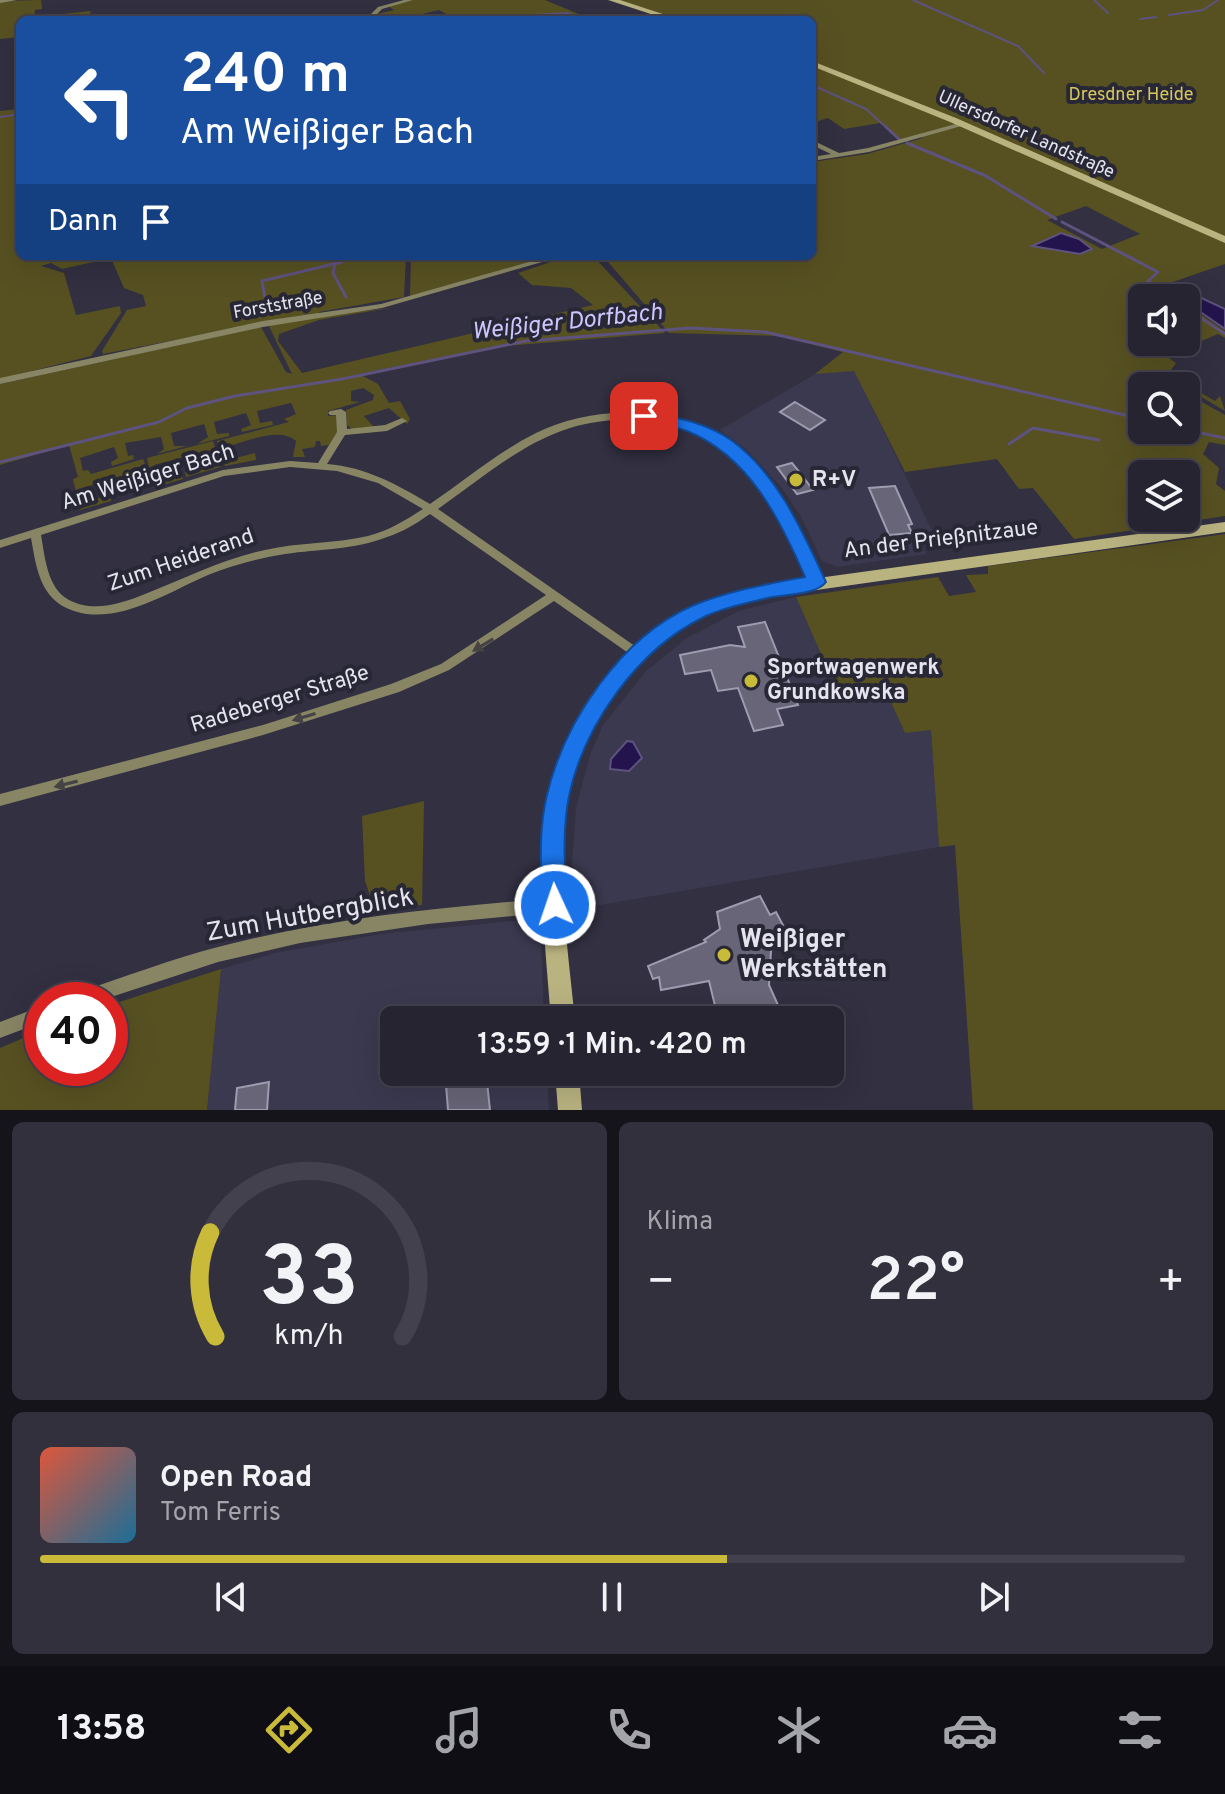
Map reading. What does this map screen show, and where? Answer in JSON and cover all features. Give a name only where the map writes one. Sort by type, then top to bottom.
[{"type":"main road","points":[[612,0],[664,16]]},
{"type":"main road","name":"Ullersdorfer Landstraße","points":[[816,65],[963,124],[1225,240]]},
{"type":"main road","name":"An der Prießnitzaue","points":[[562,1006],[555,905],[554,826],[557,798],[570,753],[589,715],[638,654],[697,612],[767,591],[1225,527]]},
{"type":"main road","points":[[568,1086],[570,1110]]},
{"type":"street","points":[[0,1],[14,0]]},
{"type":"street","points":[[372,16],[380,8],[410,0]]},
{"type":"street","points":[[816,158],[922,137],[963,124]]},
{"type":"street","points":[[816,144],[839,155]]},
{"type":"street","name":"Forststraße","points":[[0,381],[263,324],[382,306],[545,260]]},
{"type":"street","points":[[321,466],[342,432],[341,412],[333,413]]},
{"type":"street","points":[[638,654],[429,508],[552,429],[603,417],[659,418],[725,443],[750,467],[791,525],[816,582]]},
{"type":"street","points":[[342,432],[401,424]]},
{"type":"street","name":"Am Weißiger Bach","points":[[0,544],[223,473],[269,466],[321,466],[382,481],[429,508]]},
{"type":"street","name":"Zum Heiderand","points":[[35,533],[47,584],[52,592],[66,603],[102,608],[137,602],[239,561],[387,533],[429,508]]},
{"type":"street","name":"Radeberger Straße","points":[[0,800],[263,730],[426,676],[491,640],[553,596]]},
{"type":"street","name":"Zum Hutbergblick","points":[[128,984],[217,954],[252,947],[398,921],[555,905]]},
{"type":"street","points":[[0,1030],[24,1021]]},
{"type":"shaded area","points":[[1061,233],[1079,239],[1092,249],[1080,254],[1032,246]]},
{"type":"shaded area","points":[[1200,297],[1225,309],[1225,329],[1200,312]]},
{"type":"shaded area","points":[[854,370],[938,543],[923,546],[926,554],[837,567],[822,561],[801,517],[781,487],[747,450],[720,430],[815,374]]},
{"type":"shaded area","points":[[796,597],[840,697],[885,689],[905,733],[931,729],[939,847],[577,909],[572,864],[576,808],[590,755],[603,725],[646,671],[687,638],[739,611]]},
{"type":"shaded area","points":[[627,741],[633,742],[642,758],[629,771],[610,769],[611,759]]},
{"type":"shaded area","points":[[523,920],[541,940],[543,1006],[380,1006],[380,1086],[548,1086],[549,1110],[207,1110],[221,969],[275,953],[381,934]]},
{"type":"green space","points":[[41,0],[42,9],[35,10],[34,16],[16,16],[16,37],[0,39],[0,1]]},
{"type":"green space","points":[[412,0],[545,0],[583,16],[450,16],[439,10],[420,16],[369,16],[394,10],[388,6]]},
{"type":"green space","name":"Dresdner Heide","points":[[616,0],[1225,0],[1225,264],[1167,284],[1128,284],[1128,356],[1166,356],[1176,363],[1170,372],[1128,372],[1128,444],[1200,444],[1200,401],[1225,415],[1225,445],[1209,442],[1203,454],[1219,468],[1216,484],[1225,491],[1225,516],[1200,520],[1200,460],[1128,460],[1128,531],[1074,539],[1033,488],[1019,489],[997,459],[905,472],[854,371],[815,374],[843,352],[781,336],[669,333],[606,260],[816,260],[816,161],[867,154],[923,138],[899,140],[880,123],[844,129],[828,118],[816,122],[816,16],[666,16]],"holes":[[[1086,206],[1140,234],[1102,249],[1047,220]]]},
{"type":"green space","points":[[90,11],[91,16],[43,16]]},
{"type":"green space","points":[[16,109],[16,260],[102,260],[62,269],[51,263],[41,266],[64,273],[76,315],[120,306],[121,313],[91,356],[0,379],[0,111]]},
{"type":"green space","points":[[112,260],[406,260],[404,297],[319,312],[319,316],[389,308],[319,320],[279,334],[278,341],[302,373],[593,305],[571,288],[532,285],[518,273],[556,260],[597,260],[665,333],[492,347],[359,374],[378,384],[389,403],[400,401],[410,419],[407,424],[389,408],[364,416],[373,426],[380,427],[352,429],[347,425],[346,410],[373,400],[374,395],[363,388],[351,391],[351,401],[360,402],[328,411],[328,416],[338,415],[338,431],[329,445],[321,446],[320,441],[316,441],[315,447],[302,449],[305,457],[293,457],[296,441],[272,435],[225,447],[228,460],[255,453],[256,460],[225,466],[217,441],[289,422],[284,419],[296,414],[291,403],[257,411],[260,423],[272,421],[273,425],[242,432],[241,429],[251,425],[246,413],[214,422],[217,434],[229,433],[229,436],[197,444],[208,437],[204,424],[171,433],[174,446],[187,446],[157,454],[164,449],[161,437],[125,443],[128,456],[133,455],[134,459],[112,466],[111,462],[118,458],[114,447],[80,458],[83,471],[88,470],[91,474],[143,459],[145,464],[139,467],[149,483],[116,495],[136,487],[132,473],[82,488],[85,502],[110,495],[111,501],[80,510],[73,479],[78,477],[69,445],[0,465],[0,384],[261,327],[286,372],[292,374],[267,322],[103,354],[127,310],[146,306],[143,295],[124,288]]},
{"type":"green space","points":[[411,260],[539,260],[410,296]]},
{"type":"green space","points":[[1200,314],[1225,331],[1225,338],[1218,334],[1200,342]]},
{"type":"green space","points":[[1200,392],[1215,401],[1220,396],[1225,411],[1200,396]]},
{"type":"green space","points":[[213,441],[221,467],[186,477],[185,472],[207,466],[202,452],[154,465],[157,479],[181,473],[183,479],[153,488],[147,458]]},
{"type":"green space","points":[[1225,534],[1225,1110],[973,1110],[955,845],[939,847],[931,730],[905,733],[885,689],[840,697],[796,597],[938,577],[949,596],[976,592],[966,575],[988,574],[988,566]]},
{"type":"green space","points":[[424,801],[422,905],[375,910],[365,881],[362,816]]},
{"type":"green space","points":[[221,969],[207,1110],[0,1110],[0,1048],[24,1038],[24,1086],[128,1086],[128,999]]},
{"type":"building","points":[[795,402],[825,420],[810,430],[780,412]]},
{"type":"building","name":"R+V","points":[[792,463],[813,490],[797,494],[777,467]]},
{"type":"building","points":[[895,486],[912,524],[908,525],[912,533],[889,535],[869,488]]},
{"type":"building","name":"Sportwagenwerk Grundkowska","points":[[765,622],[798,705],[777,709],[783,725],[754,731],[738,688],[718,691],[711,670],[685,674],[680,655],[730,645],[745,647],[738,627]]},
{"type":"building","name":"Weißiger Werkstätten","points":[[760,896],[770,915],[776,912],[785,929],[766,936],[771,951],[769,985],[778,1006],[715,1006],[709,981],[661,990],[659,977],[653,979],[648,966],[706,942],[704,940],[720,929],[717,912]]},
{"type":"building","points":[[269,1082],[267,1110],[235,1110],[237,1088]]},
{"type":"building","points":[[446,1086],[487,1086],[490,1110],[448,1110]]},
{"type":"waterway","points":[[913,0],[1018,46],[1044,73]]},
{"type":"waterway","points":[[1094,0],[1108,13]]},
{"type":"waterway","points":[[1169,15],[1203,10],[1218,0]]},
{"type":"waterway","points":[[518,16],[568,13]]},
{"type":"waterway","points":[[570,14],[575,16]]},
{"type":"waterway","points":[[1140,19],[1156,17]]},
{"type":"waterway","points":[[816,87],[866,109],[888,129]]},
{"type":"waterway","points":[[0,117],[16,115]]},
{"type":"waterway","points":[[886,127],[900,140]]},
{"type":"waterway","points":[[907,143],[986,176],[1056,219]]},
{"type":"waterway","points":[[1062,222],[1158,272],[1148,281],[1152,284]]},
{"type":"waterway","points":[[335,264],[342,262]]},
{"type":"waterway","points":[[265,298],[262,281],[335,264]]},
{"type":"waterway","points":[[335,264],[333,273],[346,297]]},
{"type":"waterway","points":[[1200,317],[1225,334]]},
{"type":"waterway","name":"Weißiger Dorfbach","points":[[0,462],[159,422],[187,408],[235,396],[342,379],[526,341],[690,328],[765,332],[1128,416]]},
{"type":"waterway","points":[[1009,444],[1033,428],[1099,440]]},
{"type":"waterway","name":"Weißiger Dorfbach","points":[[1200,433],[1225,438]]},
{"type":"place","name":"R+V","points":[[796,480]]},
{"type":"place","name":"Sportwagenwerk Grundkowska","points":[[751,681]]},
{"type":"place","name":"Weißiger Werkstätten","points":[[724,955]]},
{"type":"route","points":[[555,905],[552,850],[557,798],[570,753],[589,715],[609,686],[638,654],[697,612],[767,591],[816,582],[791,525],[750,467],[725,443],[708,434],[689,425],[644,416]]}]
